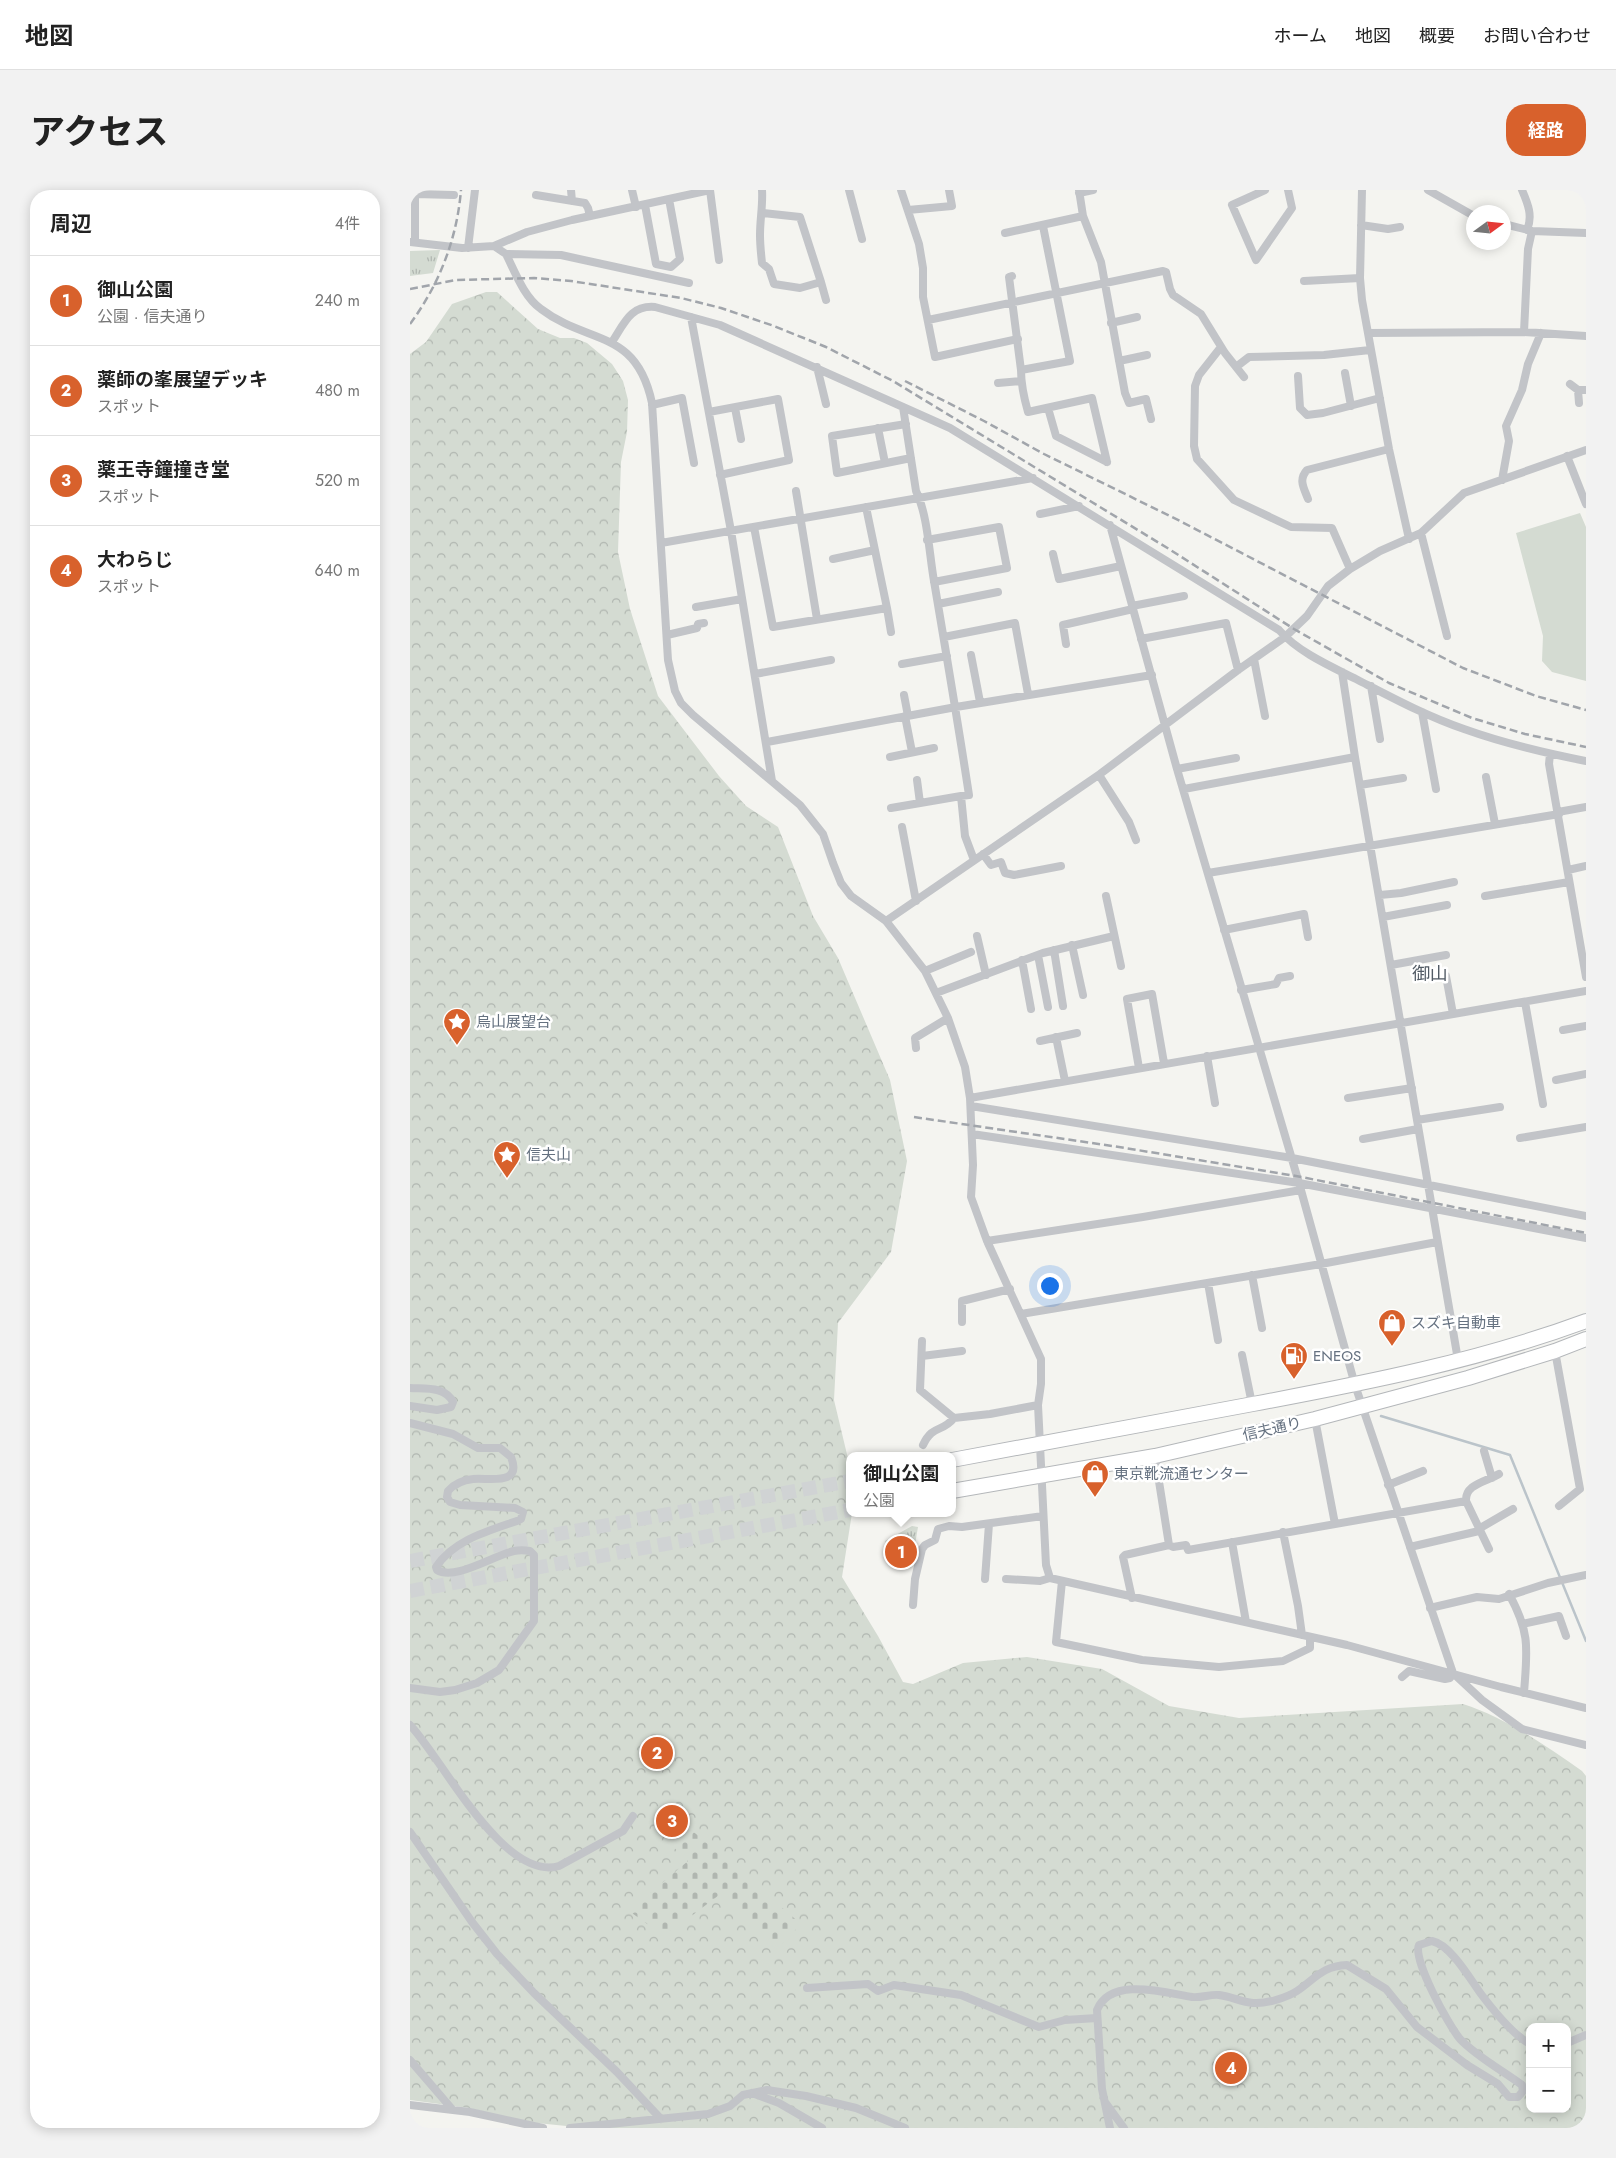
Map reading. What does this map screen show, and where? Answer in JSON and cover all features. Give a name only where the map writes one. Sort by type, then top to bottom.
[{"type":"highway","name":"信夫通り","points":[[956,1459],[1355,1386],[1526,1341],[1586,1321]]},
{"type":"highway","name":"信夫通り","points":[[956,1490],[1156,1456],[1314,1419],[1468,1378],[1555,1352],[1586,1339]]},
{"type":"street","points":[[468,248],[474,190]]},
{"type":"street","points":[[570,190],[572,201]]},
{"type":"street","points":[[632,190],[636,206]]},
{"type":"street","points":[[454,195],[415,192],[412,242],[468,248],[494,246],[527,232],[673,196],[710,190],[719,260]]},
{"type":"street","points":[[762,190],[763,213],[760,233],[762,263],[769,268],[774,284],[800,288],[821,282]]},
{"type":"street","points":[[849,190],[862,239]]},
{"type":"street","points":[[901,190],[920,252],[923,268],[923,297],[936,357],[1018,339]]},
{"type":"street","points":[[908,210],[952,206],[949,190]]},
{"type":"street","points":[[1093,190],[1079,192],[1084,216],[1098,253],[1129,403],[1146,399],[1151,419]]},
{"type":"street","points":[[1265,190],[1232,205],[1256,260],[1292,208],[1288,190]]},
{"type":"street","points":[[1362,190],[1360,278],[1370,350],[1409,539]]},
{"type":"street","points":[[1428,190],[1466,211]]},
{"type":"street","points":[[1522,190],[1531,220],[1524,332]]},
{"type":"street","points":[[536,195],[584,203],[588,208],[590,216]]},
{"type":"street","points":[[645,204],[656,264],[671,267],[680,259],[673,196]]},
{"type":"street","points":[[763,213],[800,217],[826,300]]},
{"type":"street","points":[[1005,233],[1084,216]]},
{"type":"street","points":[[1361,225],[1388,228],[1400,227]]},
{"type":"street","points":[[1021,370],[1070,361],[1042,226]]},
{"type":"street","points":[[1511,226],[1530,230],[1586,233]]},
{"type":"street","points":[[494,246],[506,254],[525,291],[539,308],[556,318],[612,342],[634,361],[643,374],[652,405],[670,676],[681,703],[692,715],[800,805],[823,834],[841,883],[851,896],[886,921],[903,940],[925,971],[948,1018],[965,1067],[970,1102],[973,1165],[971,1197],[987,1241],[1041,1359],[1041,1384],[1038,1405],[1046,1565],[1050,1578]]},
{"type":"street","points":[[506,254],[562,255],[689,283]]},
{"type":"street","points":[[928,320],[1163,270],[1166,272],[1173,295],[1201,314],[1221,347],[1244,377]]},
{"type":"street","points":[[1012,276],[1009,277],[1014,302],[1021,380],[1028,412],[1092,398],[1107,462],[1056,436],[1048,408]]},
{"type":"street","points":[[1304,281],[1360,278]]},
{"type":"street","points":[[612,342],[636,309],[644,306],[720,325],[818,367],[950,428],[1110,525],[1342,672],[1422,712],[1464,729],[1550,754],[1586,761]]},
{"type":"street","points":[[691,317],[731,531],[772,781]]},
{"type":"street","points":[[1111,323],[1137,317]]},
{"type":"street","points":[[1368,333],[1524,332],[1586,336]]},
{"type":"street","points":[[1502,480],[1510,441],[1506,426],[1522,390],[1528,364],[1541,333]]},
{"type":"street","points":[[1221,347],[1199,375],[1195,386],[1194,446],[1197,459],[1234,500],[1291,526],[1332,528],[1350,569]]},
{"type":"street","points":[[1236,367],[1249,357],[1370,350]]},
{"type":"street","points":[[1119,362],[1147,355]]},
{"type":"street","points":[[818,367],[826,404]]},
{"type":"street","points":[[1345,373],[1351,406]]},
{"type":"street","points":[[1298,376],[1300,408],[1307,414],[1323,413],[1380,398]]},
{"type":"street","points":[[998,383],[1021,380]]},
{"type":"street","points":[[1570,384],[1582,390],[1579,403]]},
{"type":"street","points":[[652,405],[682,398],[694,462]]},
{"type":"street","points":[[709,412],[778,399],[789,460],[720,475]]},
{"type":"street","points":[[891,808],[969,795],[956,706],[920,498],[916,491],[903,407]]},
{"type":"street","points":[[735,408],[741,439]]},
{"type":"street","points":[[906,424],[832,436],[838,473],[911,458]]},
{"type":"street","points":[[878,428],[885,463]]},
{"type":"street","points":[[1308,498],[1302,484],[1302,477],[1307,470],[1389,449]]},
{"type":"street","points":[[886,921],[1098,775],[1285,637],[1308,616],[1328,586],[1350,569],[1380,551],[1421,533],[1464,493],[1586,450]]},
{"type":"street","points":[[1567,456],[1586,504]]},
{"type":"street","points":[[661,543],[1033,478]]},
{"type":"street","points":[[796,491],[817,619]]},
{"type":"street","points":[[1040,514],[1079,506]]},
{"type":"street","points":[[866,507],[891,632]]},
{"type":"street","points":[[1110,525],[1177,769],[1292,1158],[1355,1386],[1397,1514],[1453,1673],[1482,1700],[1522,1729],[1586,1745]]},
{"type":"street","points":[[927,540],[999,526],[1007,568],[934,582]]},
{"type":"street","points":[[754,527],[773,627],[887,608]]},
{"type":"street","points":[[1421,533],[1447,636]]},
{"type":"street","points":[[833,559],[875,550]]},
{"type":"street","points":[[1053,554],[1059,579],[1121,566]]},
{"type":"street","points":[[938,604],[998,592]]},
{"type":"street","points":[[1066,644],[1063,625],[1184,596]]},
{"type":"street","points":[[696,607],[742,598]]},
{"type":"street","points":[[667,635],[697,628],[698,624],[704,623]]},
{"type":"street","points":[[1141,639],[1226,623],[1238,670]]},
{"type":"street","points":[[944,637],[1015,624],[1028,694]]},
{"type":"street","points":[[971,655],[980,702]]},
{"type":"street","points":[[902,664],[947,656]]},
{"type":"street","points":[[1254,659],[1265,716]]},
{"type":"street","points":[[755,674],[831,660]]},
{"type":"street","points":[[1342,672],[1458,1360]]},
{"type":"street","points":[[766,742],[956,706],[1152,675]]},
{"type":"street","points":[[1371,686],[1380,738]]},
{"type":"street","points":[[904,695],[912,752]]},
{"type":"street","points":[[1422,712],[1436,789]]},
{"type":"street","points":[[890,757],[934,748]]},
{"type":"street","points":[[1550,754],[1549,764],[1569,882],[1582,927],[1586,978]]},
{"type":"street","points":[[1177,769],[1236,758]]},
{"type":"street","points":[[1184,789],[1355,758]]},
{"type":"street","points":[[1098,775],[1129,822],[1136,840]]},
{"type":"street","points":[[1486,777],[1495,824]]},
{"type":"street","points":[[1360,785],[1403,778]]},
{"type":"street","points":[[917,780],[920,803]]},
{"type":"street","points":[[961,796],[965,836],[974,860]]},
{"type":"street","points":[[1208,873],[1586,807]]},
{"type":"street","points":[[902,827],[916,901]]},
{"type":"street","points":[[983,854],[991,865],[1001,862],[1005,873],[1014,875],[1060,866]]},
{"type":"street","points":[[1568,870],[1586,866]]},
{"type":"street","points":[[1380,895],[1401,893],[1454,882]]},
{"type":"street","points":[[1485,896],[1569,882]]},
{"type":"street","points":[[1106,896],[1121,966]]},
{"type":"street","points":[[1383,917],[1447,905]]},
{"type":"street","points":[[1224,930],[1304,914],[1308,937]]},
{"type":"street","points":[[977,936],[986,975]]},
{"type":"street","points":[[936,993],[1022,960],[1072,945],[1114,936]]},
{"type":"street","points":[[1072,945],[1083,995]]},
{"type":"street","points":[[1054,950],[1063,1006]]},
{"type":"street","points":[[925,971],[972,952]]},
{"type":"street","points":[[1038,955],[1048,1007]]},
{"type":"street","points":[[1391,965],[1446,955]]},
{"type":"street","points":[[1022,960],[1031,1009]]},
{"type":"street","points":[[1242,990],[1276,984],[1279,978],[1290,976]]},
{"type":"street","points":[[1446,976],[1453,1014]]},
{"type":"street","points":[[970,1102],[1065,1081],[1164,1063],[1586,991]]},
{"type":"street","points":[[1139,1068],[1127,999],[1152,994],[1164,1063]]},
{"type":"street","points":[[1525,1002],[1543,1104]]},
{"type":"street","points":[[916,1048],[915,1038],[948,1018]]},
{"type":"street","points":[[1563,1030],[1586,1026]]},
{"type":"street","points":[[1040,1041],[1077,1033]]},
{"type":"street","points":[[1056,1038],[1065,1081]]},
{"type":"street","points":[[1206,1056],[1215,1103]]},
{"type":"street","points":[[1556,1080],[1586,1074]]},
{"type":"street","points":[[1348,1098],[1412,1088]]},
{"type":"street","points":[[970,1102],[1292,1158],[1586,1216]]},
{"type":"street","points":[[1417,1120],[1500,1107]]},
{"type":"street","points":[[1520,1138],[1586,1127]]},
{"type":"street","points":[[1363,1139],[1418,1129]]},
{"type":"street","points":[[972,1134],[1431,1207],[1586,1238]]},
{"type":"street","points":[[987,1241],[1143,1217],[1300,1187]]},
{"type":"street","points":[[1021,1314],[1252,1276],[1437,1242]]},
{"type":"street","points":[[1252,1276],[1262,1328]]},
{"type":"street","points":[[1208,1283],[1218,1340]]},
{"type":"street","points":[[962,1322],[962,1301],[1010,1289]]},
{"type":"street","points":[[922,1341],[920,1390],[954,1418]]},
{"type":"street","points":[[922,1356],[962,1352]]},
{"type":"street","points":[[1555,1352],[1584,1490],[1559,1506]]},
{"type":"street","points":[[1242,1355],[1252,1404]]},
{"type":"street","points":[[410,1388],[442,1392],[448,1395],[453,1402],[452,1407],[444,1410],[410,1406]]},
{"type":"street","points":[[923,1445],[928,1434],[947,1425],[954,1418],[990,1414],[1038,1405]]},
{"type":"street","points":[[1314,1419],[1335,1524]]},
{"type":"street","points":[[410,1423],[453,1434],[478,1448],[500,1448],[511,1457],[513,1467],[507,1478],[501,1480],[475,1478],[459,1483],[448,1491],[447,1497],[450,1502],[460,1506],[515,1508],[523,1512],[521,1519],[490,1530],[458,1546],[442,1559],[436,1567],[442,1573],[452,1572],[512,1551],[530,1551],[534,1555],[534,1621],[499,1670],[477,1683],[456,1690],[440,1692],[410,1688]]},
{"type":"street","points":[[1484,1451],[1496,1476],[1469,1489],[1466,1501],[1489,1549]]},
{"type":"street","points":[[1156,1456],[1169,1545]]},
{"type":"street","points":[[1388,1485],[1423,1471]]},
{"type":"street","points":[[1132,1598],[1123,1558],[1125,1554],[1169,1545],[1173,1547],[1186,1545],[1188,1550],[1466,1501]]},
{"type":"street","points":[[1410,1547],[1479,1532],[1480,1529],[1513,1509]]},
{"type":"street","points":[[912,1605],[922,1549],[925,1545],[935,1540],[938,1529],[949,1526],[962,1527],[1044,1516]]},
{"type":"street","points":[[985,1579],[990,1524]]},
{"type":"street","points":[[1062,1581],[1056,1642],[1142,1660],[1219,1667],[1283,1661],[1310,1648],[1298,1606],[1283,1532]]},
{"type":"street","points":[[1232,1542],[1246,1622]]},
{"type":"street","points":[[1430,1608],[1476,1597],[1499,1599],[1509,1594],[1548,1583],[1586,1575]]},
{"type":"street","points":[[1006,1579],[1040,1581],[1050,1578],[1306,1636],[1586,1708]]},
{"type":"street","points":[[1509,1594],[1522,1624],[1527,1646],[1524,1693]]},
{"type":"street","points":[[1522,1624],[1559,1616],[1566,1636]]},
{"type":"street","points":[[1402,1677],[1409,1671],[1445,1679],[1450,1678],[1453,1673]]},
{"type":"street","points":[[410,1725],[479,1819],[499,1840],[531,1863],[552,1868],[559,1866],[623,1831],[632,1816]]},
{"type":"street","points":[[410,1832],[472,1922],[497,1954],[534,1993],[617,2072],[661,2119]]},
{"type":"street","points":[[1110,2128],[1104,2101],[1097,2018],[1101,2003],[1112,1995],[1125,1990],[1147,1989],[1198,1998],[1219,1995],[1246,2002],[1264,2002],[1297,1991],[1313,1977],[1328,1968],[1347,1965],[1386,1989],[1417,2027],[1452,2055],[1498,2084],[1509,2096],[1518,2097],[1523,2091],[1522,2085],[1465,2044],[1451,2028],[1426,1976],[1418,1952],[1419,1945],[1432,1941],[1444,1947],[1461,1965],[1482,1996],[1518,2035],[1526,2041]]},
{"type":"street","points":[[807,1988],[857,1983],[868,1984],[878,1991],[894,1985],[927,1989],[961,1995],[1040,2027],[1065,2020],[1097,2018]]},
{"type":"street","points":[[1571,2041],[1586,2035]]},
{"type":"street","points":[[410,2060],[452,2109]]},
{"type":"street","points":[[570,2128],[708,2114],[730,2106],[739,2098],[767,2090],[856,2108],[905,2128]]},
{"type":"street","points":[[752,2093],[779,2103],[822,2128]]},
{"type":"street","points":[[1104,2101],[1124,2128]]},
{"type":"street","points":[[410,2105],[452,2109],[543,2128]]},
{"type":"green space","points":[[440,250],[433,273],[410,276],[410,251]]},
{"type":"green space","points":[[486,292],[497,292],[538,329],[560,338],[574,338],[587,343],[612,364],[623,381],[628,400],[627,432],[621,462],[618,552],[630,609],[658,696],[719,776],[746,806],[778,827],[813,916],[838,958],[890,1080],[907,1161],[891,1252],[838,1323],[834,1400],[846,1452],[846,1517],[851,1517],[842,1577],[903,1682],[913,1684],[963,1663],[1027,1657],[1102,1669],[1169,1706],[1239,1718],[1463,1704],[1510,1724],[1539,1742],[1582,1771],[1586,1776],[1586,2128],[586,2128],[527,2122],[469,2108],[410,2100],[410,354],[426,342],[452,304]]},
{"type":"green space","points":[[1580,513],[1586,527],[1586,681],[1552,672],[1542,661],[1543,636],[1516,533]]},
{"type":"green space","points":[[912,1526],[918,1527],[911,1568],[892,1563],[885,1541]]},
{"type":"green space","points":[[682,1822],[801,1924],[777,1949],[719,1895],[673,1930],[660,1933],[629,1911],[688,1861],[664,1838]]},
{"type":"waterway","points":[[1381,1416],[1510,1455],[1586,1641]]},
{"type":"tunnel","points":[[410,1561],[846,1482]]},
{"type":"tunnel","points":[[410,1591],[846,1511]]},
{"type":"railway","points":[[410,324],[430,294],[445,261],[451,244],[461,190]]},
{"type":"railway","points":[[410,289],[456,280],[534,278],[571,281],[681,298],[721,308],[774,326],[826,347],[893,381],[1169,549],[1294,629],[1389,683],[1472,718],[1525,734],[1586,747]]},
{"type":"railway","points":[[905,381],[1463,668],[1536,696],[1586,710]]},
{"type":"railway","points":[[914,1117],[1119,1147],[1296,1176],[1586,1233]]},
{"type":"place","name":"烏山展望台","points":[[457,1046]]},
{"type":"place","name":"信夫山","points":[[507,1179]]},
{"type":"place","name":"スズキ自動車","points":[[1392,1347]]},
{"type":"place","name":"ENEOS","points":[[1294,1380]]},
{"type":"place","name":"東京靴流通センター","points":[[1095,1498]]},
{"type":"place","name":"御山公園","points":[[901,1552]]},
{"type":"place","name":"薬師の峯展望デッキ","points":[[657,1753]]},
{"type":"place","name":"薬王寺鐘撞き堂","points":[[672,1821]]},
{"type":"place","name":"大わらじ","points":[[1231,2068]]},
{"type":"district","name":"御山","points":[[1430,974]]}]
